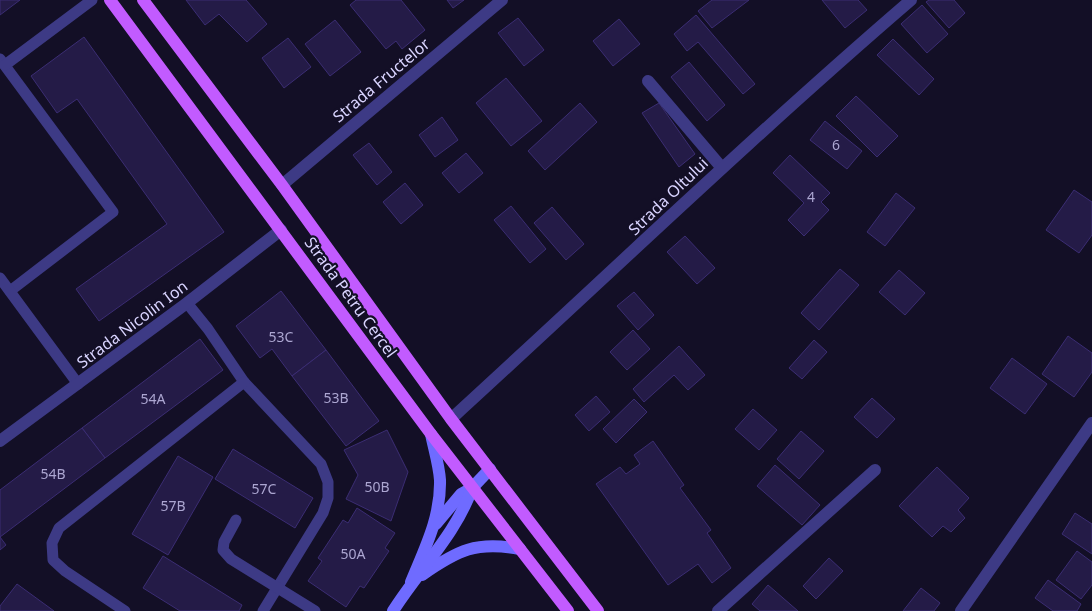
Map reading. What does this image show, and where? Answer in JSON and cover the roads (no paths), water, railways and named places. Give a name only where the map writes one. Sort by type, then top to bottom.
[{"type":"main road","name":"Strada Petru Cercel","points":[[110,0],[431,434],[568,611]]},
{"type":"main road","name":"Strada Petru Cercel","points":[[143,0],[282,185],[451,419],[598,611]]},
{"type":"main road","points":[[411,582],[434,526],[440,478],[431,434]]},
{"type":"main road","points":[[434,526],[461,494],[472,488],[490,469]]},
{"type":"main road","points":[[393,611],[411,582],[458,520],[472,488]]},
{"type":"main road","points":[[411,582],[448,556],[466,549],[482,545],[520,549]]},
{"type":"street","name":"Strada Fructelor","points":[[282,185],[502,0]]},
{"type":"street","name":"Strada Oltului","points":[[451,419],[635,251],[722,168],[911,0]]},
{"type":"street","points":[[648,81],[722,168]]},
{"type":"street","name":"Strada Nicolin Ion","points":[[0,441],[187,303],[281,230]]},
{"type":"street","points":[[961,611],[1092,423]]},
{"type":"street","points":[[718,611],[875,470]]},
{"type":"lane","points":[[10,291],[113,212],[2,62],[92,0]]},
{"type":"lane","points":[[0,278],[78,384]]},
{"type":"lane","points":[[187,303],[208,328],[244,382],[321,464],[328,482],[328,498],[323,513],[263,611]]},
{"type":"lane","points":[[126,611],[65,571],[53,560],[52,543],[59,528],[244,382]]},
{"type":"lane","points":[[236,520],[224,542],[223,550],[231,559],[315,611]]}]
